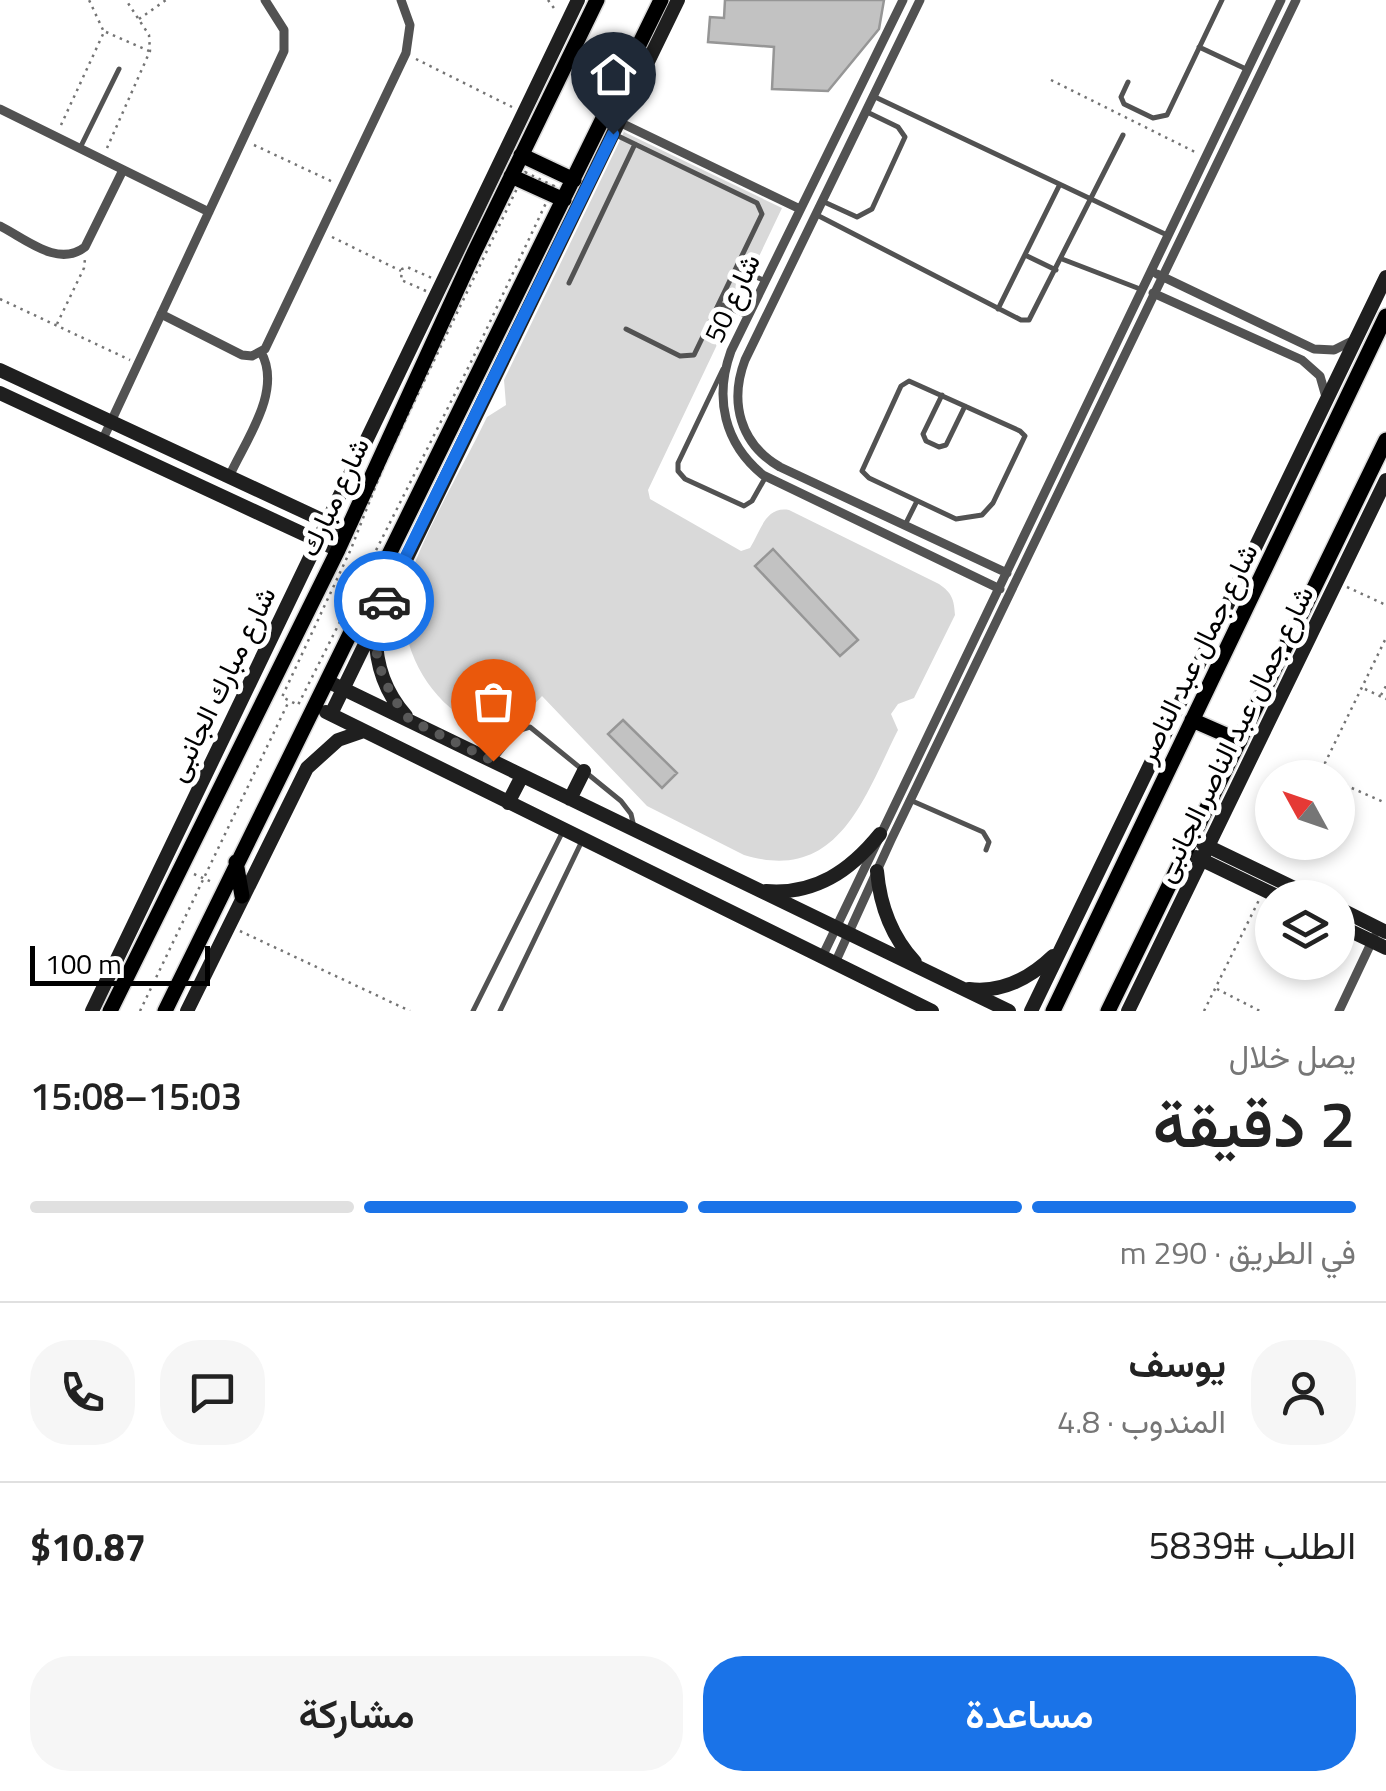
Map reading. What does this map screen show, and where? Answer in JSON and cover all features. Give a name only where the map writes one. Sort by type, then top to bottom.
[{"type":"main road","name":"شارع مبارك الجانبى","points":[[92,1011],[578,0]]},
{"type":"main road","name":"شارع مبارك","points":[[110,1011],[338,550],[597,0]]},
{"type":"main road","points":[[336,685],[378,613],[477,396],[557,197],[574,180],[612,124],[661,0]]},
{"type":"main road","points":[[165,1011],[236,862],[324,711],[612,124],[678,0]]},
{"type":"main road","points":[[521,156],[574,180]]},
{"type":"main road","points":[[516,178],[557,197]]},
{"type":"main road","points":[[1031,1011],[1292,493],[1326,402],[1366,339],[1386,277]]},
{"type":"main road","name":"شارع جمال عبد الناصر","points":[[1053,1011],[1192,720],[1292,493],[1366,339],[1386,316]]},
{"type":"main road","points":[[0,370],[346,532]]},
{"type":"main road","points":[[0,393],[338,550]]},
{"type":"main road","points":[[1108,1011],[1197,849],[1240,741],[1386,440]]},
{"type":"main road","points":[[222,496],[230,478]]},
{"type":"main road","name":"شارع جمال عبد الناصر الجانبى","points":[[1128,1011],[1197,849],[1386,480]]},
{"type":"main road","points":[[378,613],[376,642],[380,670],[392,697],[410,720]]},
{"type":"main road","points":[[336,685],[1009,1011]]},
{"type":"main road","points":[[324,711],[932,1011]]},
{"type":"main road","points":[[1192,720],[1240,741]]},
{"type":"main road","points":[[187,1011],[307,768],[326,748],[364,731]]},
{"type":"main road","points":[[570,799],[584,772]]},
{"type":"main road","points":[[508,803],[522,776]]},
{"type":"main road","points":[[755,890],[787,892],[818,884],[847,869],[886,837]]},
{"type":"main road","points":[[1197,849],[1267,880]]},
{"type":"main road","points":[[1109,852],[1126,860]]},
{"type":"main road","points":[[236,862],[242,896]]},
{"type":"main road","points":[[1238,869],[1255,883]]},
{"type":"main road","points":[[877,872],[886,918],[902,946],[923,969]]},
{"type":"main road","points":[[1355,919],[1381,937]]},
{"type":"main road","points":[[1355,930],[1381,937]]},
{"type":"main road","points":[[960,987],[977,990],[1012,984],[1042,966],[1065,940]]},
{"type":"street","points":[[102,441],[286,44],[282,24],[266,0]]},
{"type":"street","points":[[230,478],[269,388],[268,367],[262,352],[406,54],[410,25],[401,0]]},
{"type":"street","name":"شارع 50","points":[[903,0],[726,362],[722,400],[727,426],[746,459],[766,476],[1011,594]]},
{"type":"street","name":"شارع 50","points":[[920,0],[745,360],[737,401],[741,422],[756,449],[771,462],[1019,578]]},
{"type":"street","points":[[829,960],[998,588],[1281,0]]},
{"type":"street","points":[[842,931],[877,872],[886,837],[910,800],[1019,578],[1296,0]]},
{"type":"street","points":[[0,108],[209,212]]},
{"type":"street","points":[[612,124],[800,209]]},
{"type":"street","points":[[0,226],[56,255],[69,256],[81,251],[123,170]]},
{"type":"street","points":[[790,228],[806,234]]},
{"type":"street","points":[[1150,271],[1314,349],[1343,347],[1366,339]]},
{"type":"street","points":[[1140,290],[1309,364],[1324,384],[1326,402]]},
{"type":"street","points":[[161,314],[242,355],[262,352]]},
{"type":"street","points":[[797,492],[804,479]]},
{"type":"street","points":[[1339,1011],[1381,937]]},
{"type":"lane","points":[[1128,82],[1122,98],[1124,104],[1153,118],[1163,118],[1222,0]]},
{"type":"lane","points":[[1199,48],[1247,70]]},
{"type":"lane","points":[[80,148],[118,70]]},
{"type":"lane","points":[[873,96],[1167,235]]},
{"type":"lane","points":[[822,201],[857,217],[872,209],[904,138],[898,127],[866,112]]},
{"type":"lane","points":[[612,124],[635,144],[760,206],[760,218],[697,352],[690,357],[680,356],[626,328]]},
{"type":"lane","points":[[816,214],[1020,320],[1029,320],[1124,135]]},
{"type":"lane","points":[[570,283],[635,144]]},
{"type":"lane","points":[[998,308],[1059,185]]},
{"type":"lane","points":[[1025,255],[1056,270]]},
{"type":"lane","points":[[1062,259],[1140,290]]},
{"type":"lane","points":[[737,268],[764,281]]},
{"type":"lane","points":[[720,304],[748,316]]},
{"type":"lane","points":[[726,362],[678,463],[678,471],[685,480],[744,506],[751,503],[766,476]]},
{"type":"lane","points":[[914,382],[965,406],[1020,431],[1025,440],[993,503],[982,515],[956,519],[864,475],[862,466],[905,383],[914,382]]},
{"type":"lane","points":[[942,395],[922,434],[938,447],[946,444],[965,406]]},
{"type":"lane","points":[[905,525],[918,501]]},
{"type":"lane","points":[[493,761],[517,730],[527,727],[626,807],[634,830]]},
{"type":"lane","points":[[910,800],[983,832],[988,842],[986,850]]},
{"type":"lane","points":[[473,1011],[563,830]]},
{"type":"lane","points":[[500,1011],[583,840]]},
{"type":"path","points":[[89,0],[104,32],[150,51]]},
{"type":"path","points":[[102,159],[150,51],[149,35],[126,0]]},
{"type":"path","points":[[138,19],[166,0]]},
{"type":"path","points":[[56,136],[104,32]]},
{"type":"path","points":[[406,54],[524,113]]},
{"type":"path","points":[[1051,80],[1205,156]]},
{"type":"path","points":[[243,140],[343,186]]},
{"type":"path","points":[[524,172],[554,186],[557,197],[298,705],[282,697],[516,178],[524,172]]},
{"type":"path","points":[[322,232],[401,271]]},
{"type":"path","points":[[56,326],[85,265],[81,251]]},
{"type":"path","points":[[401,271],[407,268],[440,289]]},
{"type":"path","points":[[401,271],[401,280],[440,289]]},
{"type":"path","points":[[0,299],[138,364]]},
{"type":"path","points":[[1336,582],[1386,605]]},
{"type":"path","points":[[1326,760],[1386,638]]},
{"type":"path","points":[[1362,688],[1383,698],[1386,686]]},
{"type":"path","points":[[140,1011],[289,701]]},
{"type":"path","points":[[1355,789],[1384,802],[1386,794]]},
{"type":"path","points":[[179,867],[224,888]]},
{"type":"path","points":[[1204,1011],[1255,908]]},
{"type":"path","points":[[228,926],[410,1011]]},
{"type":"path","points":[[1215,988],[1260,1011]]},
{"type":"shaded area","points":[[624,132],[782,208],[648,490],[650,499],[741,551],[750,548],[769,516],[789,510],[939,584],[953,601],[955,615],[914,698],[898,704],[891,714],[898,730],[859,807],[826,846],[803,857],[776,861],[744,855],[647,806],[542,696],[506,734],[470,721],[453,710],[425,678],[408,639],[405,596],[417,557],[487,417],[506,405],[504,380]]},
{"type":"building","points":[[725,0],[884,0],[879,29],[828,91],[772,89],[774,47],[708,42],[710,17],[724,18]]},
{"type":"building","points":[[773,549],[858,640],[840,656],[755,566]]},
{"type":"building","points":[[623,720],[677,773],[662,788],[608,734]]},
{"type":"way so far","points":[[384,601],[376,627],[380,670],[400,709],[410,720],[493,761]]},
{"type":"route","points":[[384,601],[613,134]]}]
